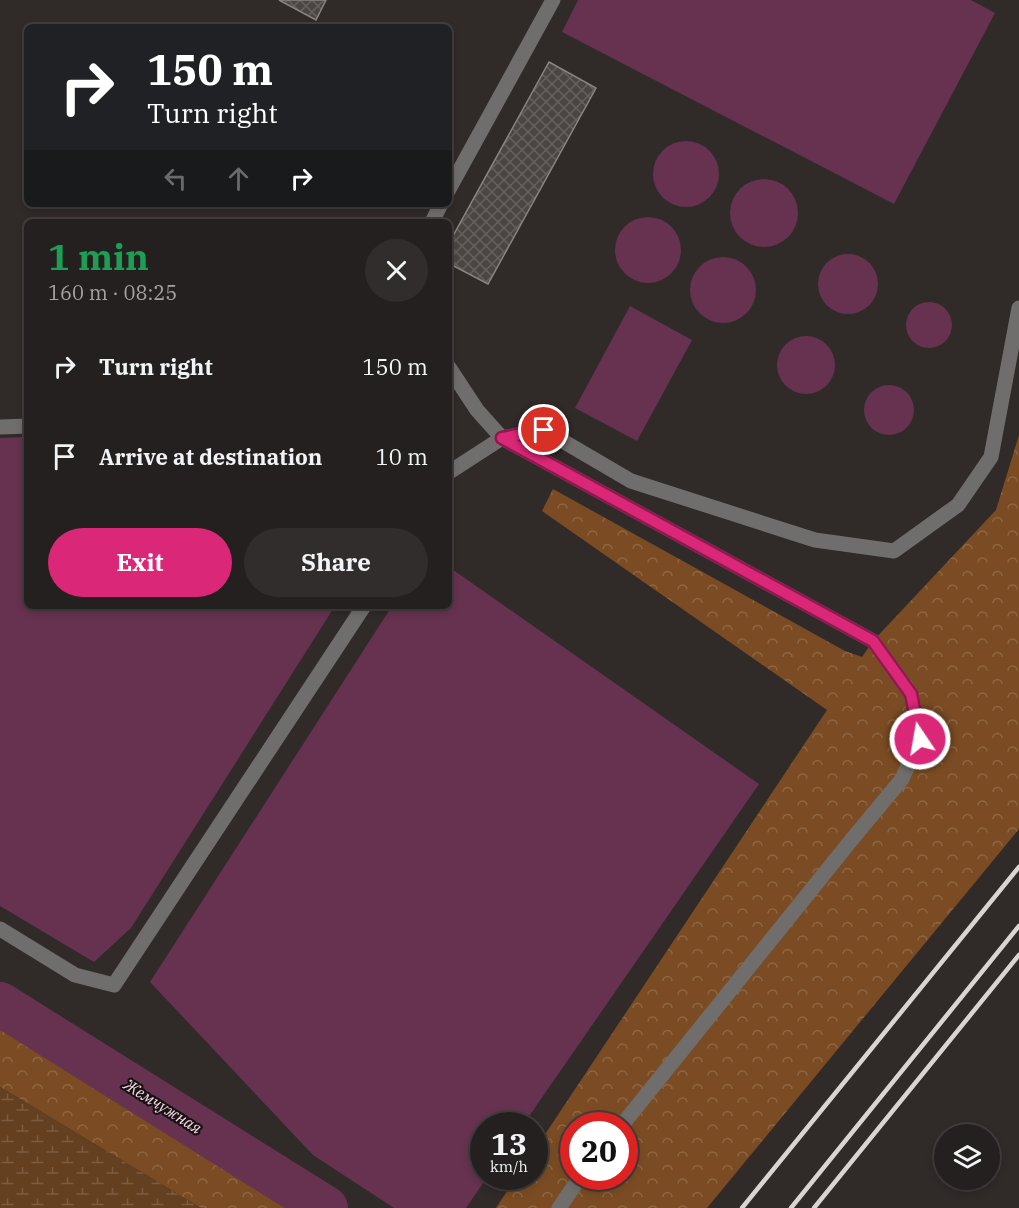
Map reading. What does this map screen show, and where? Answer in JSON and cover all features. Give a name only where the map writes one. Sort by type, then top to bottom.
[{"type":"lane","points":[[452,184],[553,0]]},
{"type":"lane","points":[[452,470],[502,438],[544,430],[631,481],[815,540],[894,551],[958,505],[991,457],[1019,308]]},
{"type":"lane","points":[[452,372],[477,410],[502,438],[873,641],[911,694],[920,739],[902,779],[633,1112]]},
{"type":"lane","points":[[0,427],[24,426]]},
{"type":"lane","points":[[0,929],[75,975],[114,985],[362,609]]},
{"type":"lane","points":[[559,1208],[571,1190]]},
{"type":"green space","points":[[1019,435],[1019,829],[707,1208],[496,1208],[508,1190],[548,1190],[548,1130],[827,710],[542,511],[553,489],[845,651],[862,657],[873,641],[996,510]]},
{"type":"green space","points":[[0,1026],[288,1208],[201,1208],[0,1087]]},
{"type":"green space","points":[[0,1087],[201,1208],[0,1208]]},
{"type":"shaded area","points":[[578,0],[971,0],[995,13],[894,204],[562,32]]},
{"type":"shaded area","points":[[686,141],[699,144],[709,151],[716,161],[719,174],[716,187],[709,197],[699,204],[686,207],[673,204],[663,197],[656,187],[653,174],[656,161],[663,151],[673,144]]},
{"type":"shaded area","points":[[764,179],[777,182],[788,189],[795,200],[798,213],[795,226],[788,237],[777,244],[764,247],[751,244],[740,237],[733,226],[730,213],[733,200],[740,189],[751,182]]},
{"type":"shaded area","points":[[642,217],[654,217],[666,222],[676,232],[681,250],[679,263],[666,278],[654,283],[642,283],[630,278],[620,268],[615,256],[615,244],[620,232],[630,222]]},
{"type":"shaded area","points":[[842,254],[854,254],[865,259],[873,267],[878,284],[876,296],[865,309],[854,314],[842,314],[831,309],[823,301],[818,290],[818,278],[823,267],[831,259]]},
{"type":"shaded area","points":[[723,257],[736,260],[746,267],[753,277],[756,290],[753,303],[746,313],[736,320],[723,323],[710,320],[700,313],[693,303],[690,290],[693,277],[700,267],[710,260]]},
{"type":"shaded area","points":[[934,302],[946,308],[951,316],[951,334],[946,342],[938,347],[924,348],[916,345],[909,338],[906,320],[909,312],[916,305]]},
{"type":"shaded area","points":[[630,306],[692,340],[637,441],[575,408]]},
{"type":"shaded area","points":[[806,336],[817,338],[830,349],[835,365],[833,376],[822,389],[806,394],[795,392],[782,381],[777,365],[779,354],[790,341]]},
{"type":"shaded area","points":[[884,385],[894,385],[907,392],[914,405],[914,415],[907,428],[894,435],[884,435],[875,431],[868,424],[864,415],[864,405],[868,396],[875,389]]},
{"type":"shaded area","points":[[24,437],[24,609],[333,609],[131,928],[94,962],[0,906],[0,438]]},
{"type":"shaded area","points":[[452,569],[759,784],[532,1112],[470,1112],[470,1190],[478,1190],[466,1208],[394,1208],[313,1155],[150,982],[390,609],[452,609]]},
{"type":"building","points":[[279,0],[326,0],[316,20]]},
{"type":"building","points":[[549,62],[596,88],[488,284],[452,265],[452,238]]},
{"type":"waterway","name":"Жемчужная","points":[[0,1004],[326,1208]]},
{"type":"railway","points":[[742,1208],[1019,867]]},
{"type":"railway","points":[[791,1208],[1019,926]]},
{"type":"railway","points":[[814,1208],[1019,955]]},
{"type":"route","points":[[544,430],[502,438],[873,641],[911,694],[920,739]]}]
